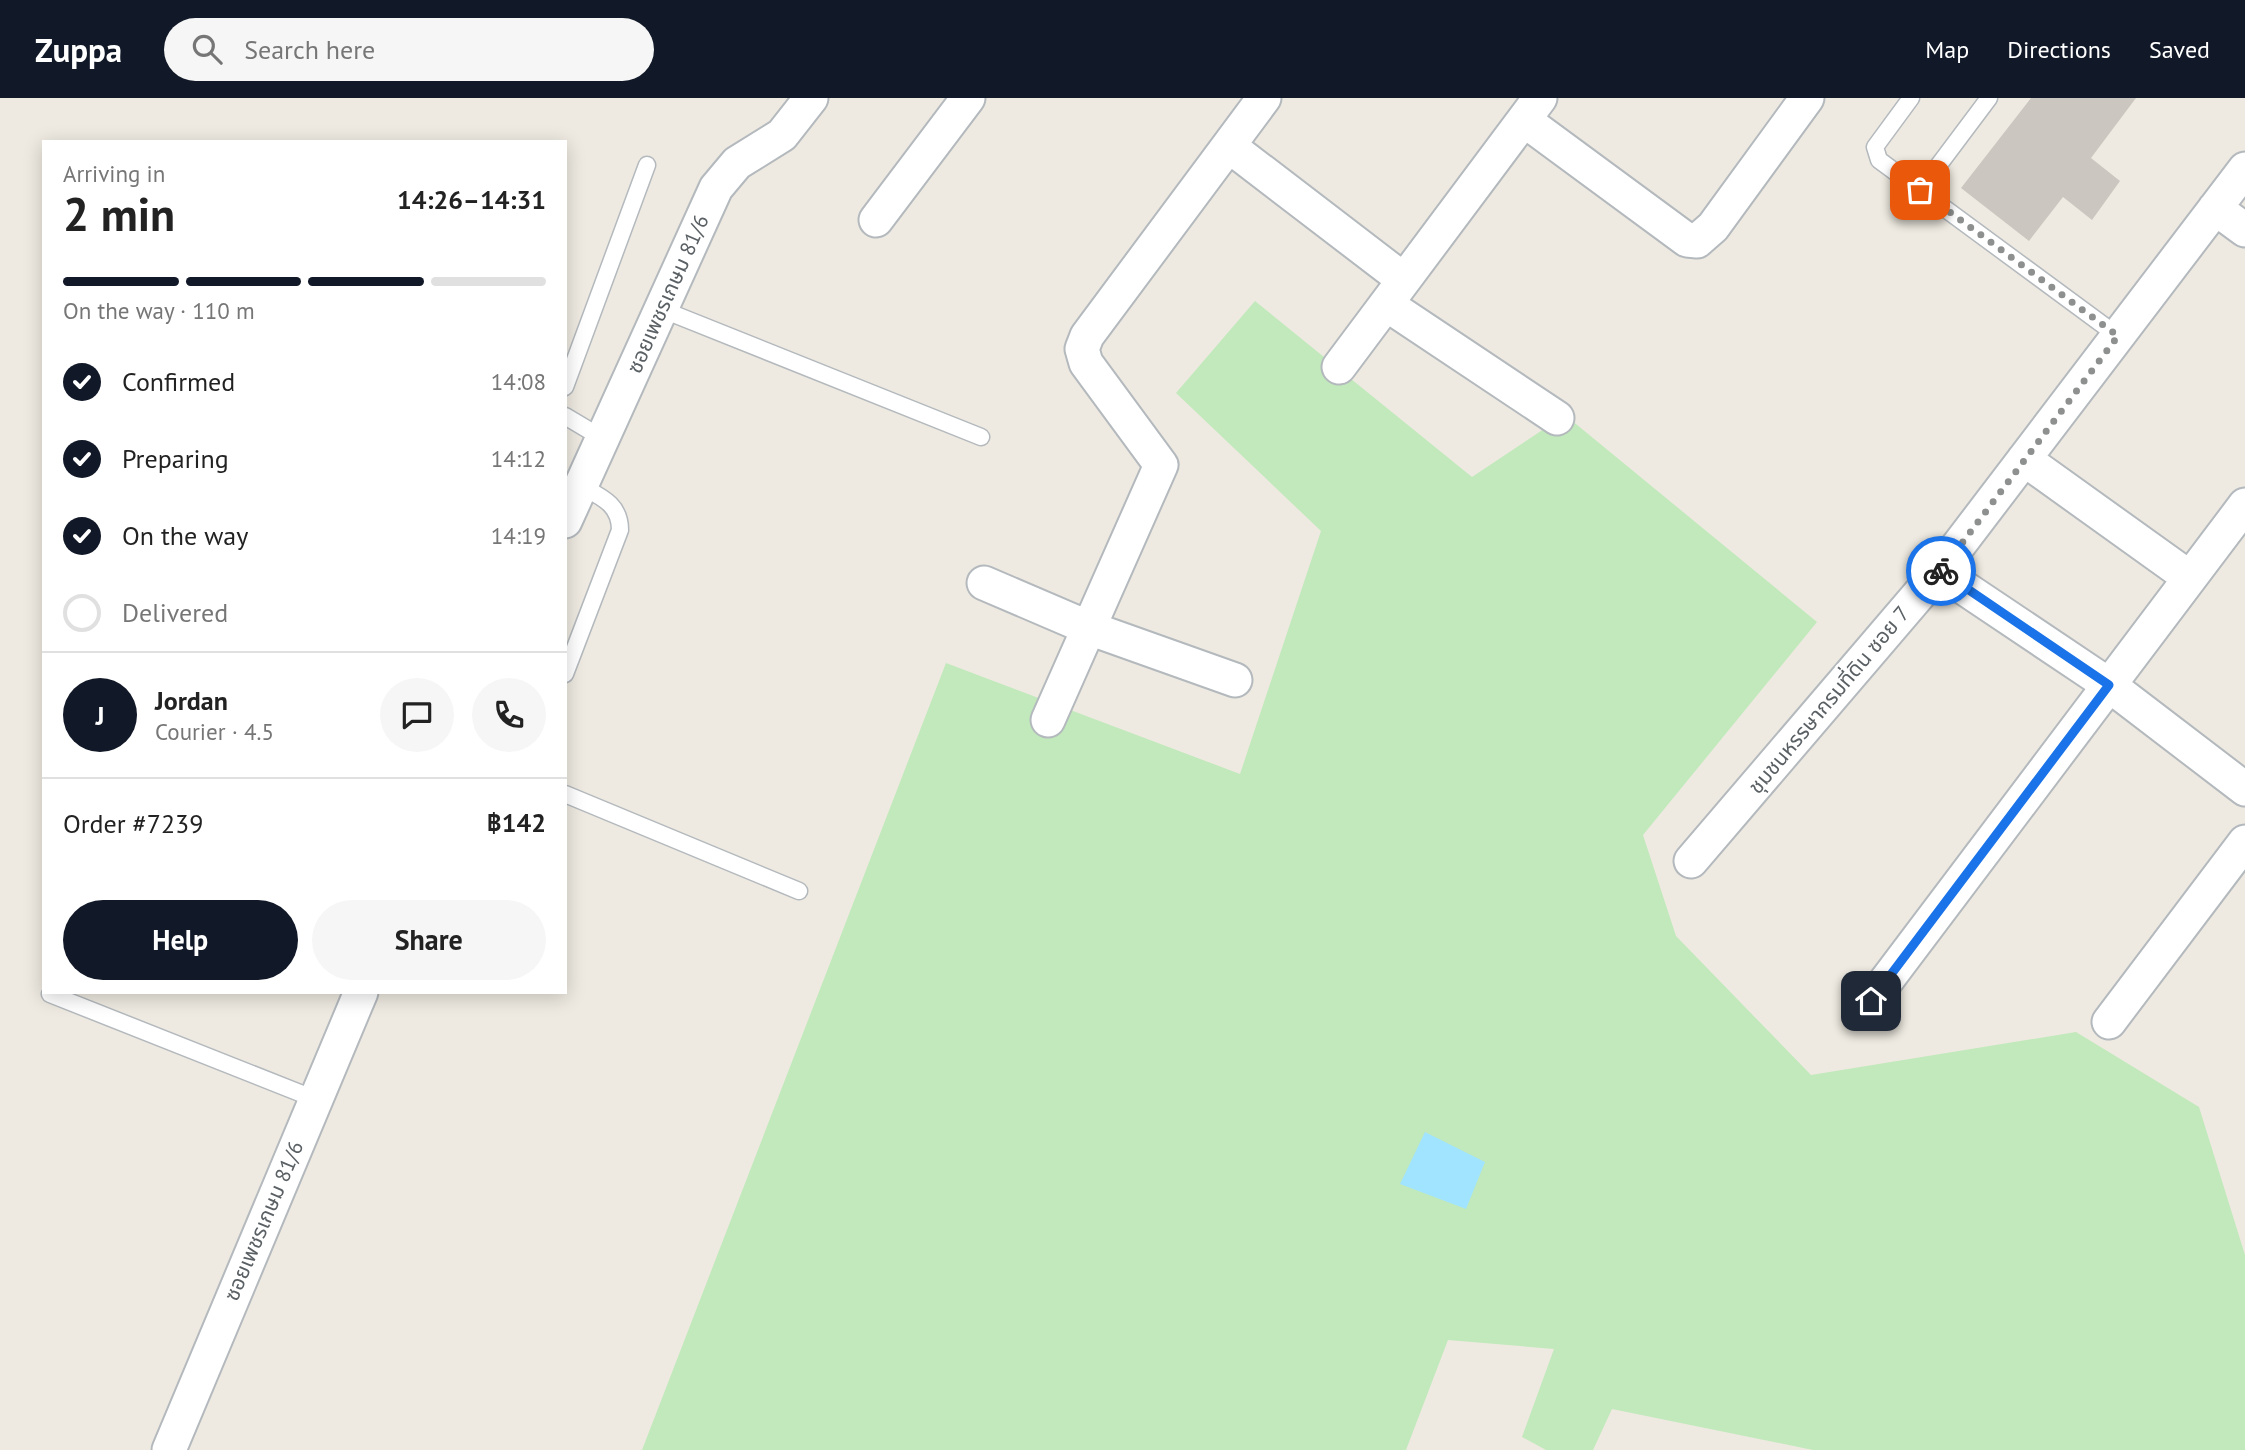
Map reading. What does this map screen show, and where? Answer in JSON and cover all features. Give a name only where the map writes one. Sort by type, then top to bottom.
[{"type":"street","name":"ซอยเพชรเกษม 81/6","points":[[570,508],[716,188],[737,163],[782,135],[811,98]]},
{"type":"street","points":[[876,220],[968,98]]},
{"type":"street","points":[[1048,720],[1161,465],[1086,363],[1082,349],[1087,336],[1264,98]]},
{"type":"street","points":[[1339,367],[1532,109],[1687,240],[1696,241],[1713,227],[1807,98]]},
{"type":"street","points":[[1229,146],[1395,292],[1557,418]]},
{"type":"street","name":"ชุมชนหรรษากรมที่ดิน ซอย 7","points":[[1691,862],[1939,570],[2245,169]]},
{"type":"street","points":[[2216,208],[2245,230]]},
{"type":"street","points":[[2024,459],[2190,578]]},
{"type":"street","points":[[1871,1001],[2245,505]]},
{"type":"street","points":[[1939,570],[2109,685],[2245,789]]},
{"type":"street","points":[[984,583],[1089,628],[1235,680]]},
{"type":"street","points":[[2109,1022],[2245,842]]},
{"type":"street","name":"ซอยเพชรเกษม 81/6","points":[[169,1450],[360,994]]},
{"type":"lane","points":[[1912,98],[1875,147],[1875,155],[2118,336]]},
{"type":"lane","points":[[1920,190],[1989,98]]},
{"type":"lane","points":[[567,382],[647,164]]},
{"type":"lane","points":[[661,309],[981,437]]},
{"type":"lane","points":[[567,417],[602,438]]},
{"type":"lane","points":[[567,669],[620,530],[620,516],[610,502],[570,508]]},
{"type":"lane","points":[[567,795],[799,891]]},
{"type":"lane","points":[[50,994],[314,1099]]},
{"type":"green space","points":[[1255,301],[1472,477],[1565,415],[1817,622],[1643,835],[1676,936],[1811,1075],[2076,1032],[2199,1107],[2245,1255],[2245,1450],[1813,1450],[1612,1409],[1593,1450],[1546,1450],[1522,1437],[1554,1349],[1448,1340],[1406,1450],[642,1450],[946,663],[1240,774],[1321,531],[1176,393]]},
{"type":"water","points":[[1425,1132],[1485,1162],[1466,1209],[1400,1184]]},
{"type":"building","points":[[2031,98],[2136,98],[2091,158],[2120,181],[2092,220],[2063,197],[2029,241],[1961,188]]},
{"type":"way so far","points":[[1920,190],[2118,336],[1939,570],[1941,571]]},
{"type":"route","points":[[1871,1001],[2109,685],[1941,571]]}]
